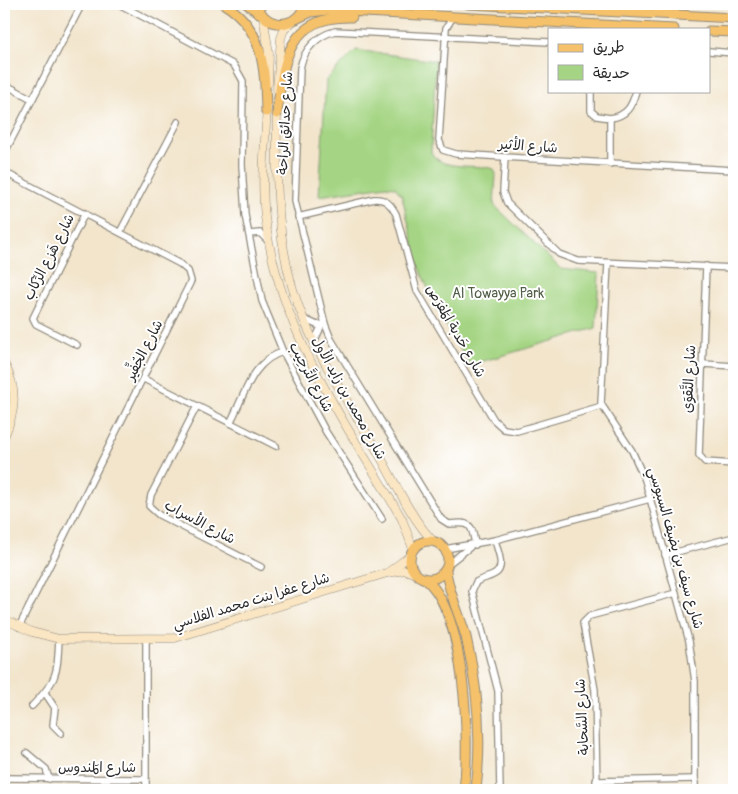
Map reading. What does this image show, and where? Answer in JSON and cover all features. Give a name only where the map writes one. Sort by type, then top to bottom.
[{"type":"main road","points":[[224,4],[246,23],[258,42],[265,66],[266,112]]},
{"type":"main road","points":[[247,4],[276,24],[283,24],[311,12],[322,10],[656,28]]},
{"type":"main road","points":[[257,4],[262,15]]},
{"type":"main road","points":[[295,20],[302,13],[305,4]]},
{"type":"main road","points":[[468,4],[732,17]]},
{"type":"main road","points":[[276,114],[288,51],[306,28],[314,23],[334,18],[369,17],[389,14]]},
{"type":"main road","name":"شارع محمد بن زايد الأول","points":[[262,15],[269,53],[264,175],[265,219],[285,301],[304,350],[402,519],[412,552]]},
{"type":"main road","name":"شارع محمد بن زايد الأول","points":[[295,20],[284,30],[279,47],[276,114],[275,172],[278,218],[287,264],[304,319],[314,342],[414,514],[434,542]]},
{"type":"main road","points":[[710,31],[734,32]]},
{"type":"main road","points":[[4,364],[10,377],[15,402],[13,414],[4,437]]},
{"type":"main road","points":[[464,790],[466,718],[460,668],[444,604],[436,589],[416,574],[412,568],[412,552],[423,542],[434,542],[444,549],[450,592],[465,636],[476,695],[479,743],[476,790]]},
{"type":"main road","name":"شارع عفرا بنت محمد الفلاسي","points":[[387,573],[412,552]]},
{"type":"main road","points":[[425,579],[437,578],[447,567]]},
{"type":"main road","name":"شارع عفرا بنت محمد الفلاسي","points":[[4,619],[32,632],[59,639],[146,640],[176,638],[387,573],[405,570],[416,574]]},
{"type":"street","points":[[4,154],[82,4]]},
{"type":"street","name":"شارع التَّرحِيب","points":[[119,4],[234,65],[240,71],[243,86],[243,194],[252,233],[262,301],[283,352],[326,432],[382,519]]},
{"type":"street","points":[[438,16],[446,28]]},
{"type":"street","name":"شارع الأثير","points":[[453,17],[446,28],[445,36],[440,146],[448,153],[734,170]]},
{"type":"street","name":"شارع حدائق الراحة","points":[[475,545],[471,528],[468,524],[462,522],[449,524],[441,519],[323,325],[298,217],[294,189],[300,68],[304,56],[313,43],[326,34],[346,30],[548,42]]},
{"type":"street","points":[[710,51],[734,53]]},
{"type":"street","points":[[4,84],[32,99]]},
{"type":"street","points":[[591,92],[591,111],[597,116],[610,118],[621,117],[629,109],[636,92]]},
{"type":"street","points":[[610,118],[610,164]]},
{"type":"street","points":[[120,232],[178,122]]},
{"type":"street","points":[[505,157],[503,192],[507,203],[563,256],[578,261],[734,268]]},
{"type":"street","name":"شارع الجُفِّير","points":[[4,172],[180,264],[185,267],[190,276],[189,287],[19,626]]},
{"type":"street","name":"شارع حَدبة المَفرَص","points":[[298,217],[380,198],[392,205],[417,291],[494,420],[504,429],[517,431],[602,406]]},
{"type":"street","name":"شارع هَزع الرِّكاب","points":[[77,345],[36,324],[33,318],[85,213]]},
{"type":"street","points":[[252,233],[265,219]]},
{"type":"street","points":[[252,233],[263,235],[270,244]]},
{"type":"street","points":[[602,406],[608,263]]},
{"type":"street","name":"شارع التَّقوَى","points":[[706,266],[699,454],[705,462],[734,464]]},
{"type":"street","points":[[304,319],[323,325],[314,342]]},
{"type":"street","points":[[230,423],[258,367],[267,358],[283,352]]},
{"type":"street","points":[[703,364],[734,366]]},
{"type":"street","points":[[144,379],[276,446]]},
{"type":"street","name":"شارع الأسراب","points":[[197,406],[151,495],[149,506],[159,515],[261,567]]},
{"type":"street","name":"شارع سيف بن يضيف السبوسي","points":[[602,406],[640,468],[676,593],[694,667],[695,790]]},
{"type":"street","points":[[444,549],[475,545],[650,499]]},
{"type":"street","points":[[665,555],[734,537]]},
{"type":"street","points":[[495,540],[500,561],[499,569],[495,574],[476,582],[472,591],[497,684],[500,790]]},
{"type":"street","points":[[447,567],[460,553],[475,545]]},
{"type":"street","name":"شارع السَّحابة","points":[[597,790],[595,690],[582,623],[590,616],[676,593]]},
{"type":"street","points":[[32,706],[45,693],[57,672],[59,639]]},
{"type":"street","points":[[146,640],[146,790]]},
{"type":"street","points":[[45,693],[56,708],[53,725],[62,733]]},
{"type":"street","name":"شارع المَندوس","points":[[28,754],[46,769],[49,779]]},
{"type":"street","name":"شارع المَندوس","points":[[4,778],[146,780]]},
{"type":"street","points":[[596,780],[695,780]]},
{"type":"green space","name":"Al Towayya Park","points":[[356,50],[436,61],[431,152],[436,158],[450,165],[494,169],[496,174],[494,205],[561,269],[599,273],[596,328],[470,365],[437,309],[419,268],[402,196],[395,187],[386,186],[319,196],[326,80]]}]
